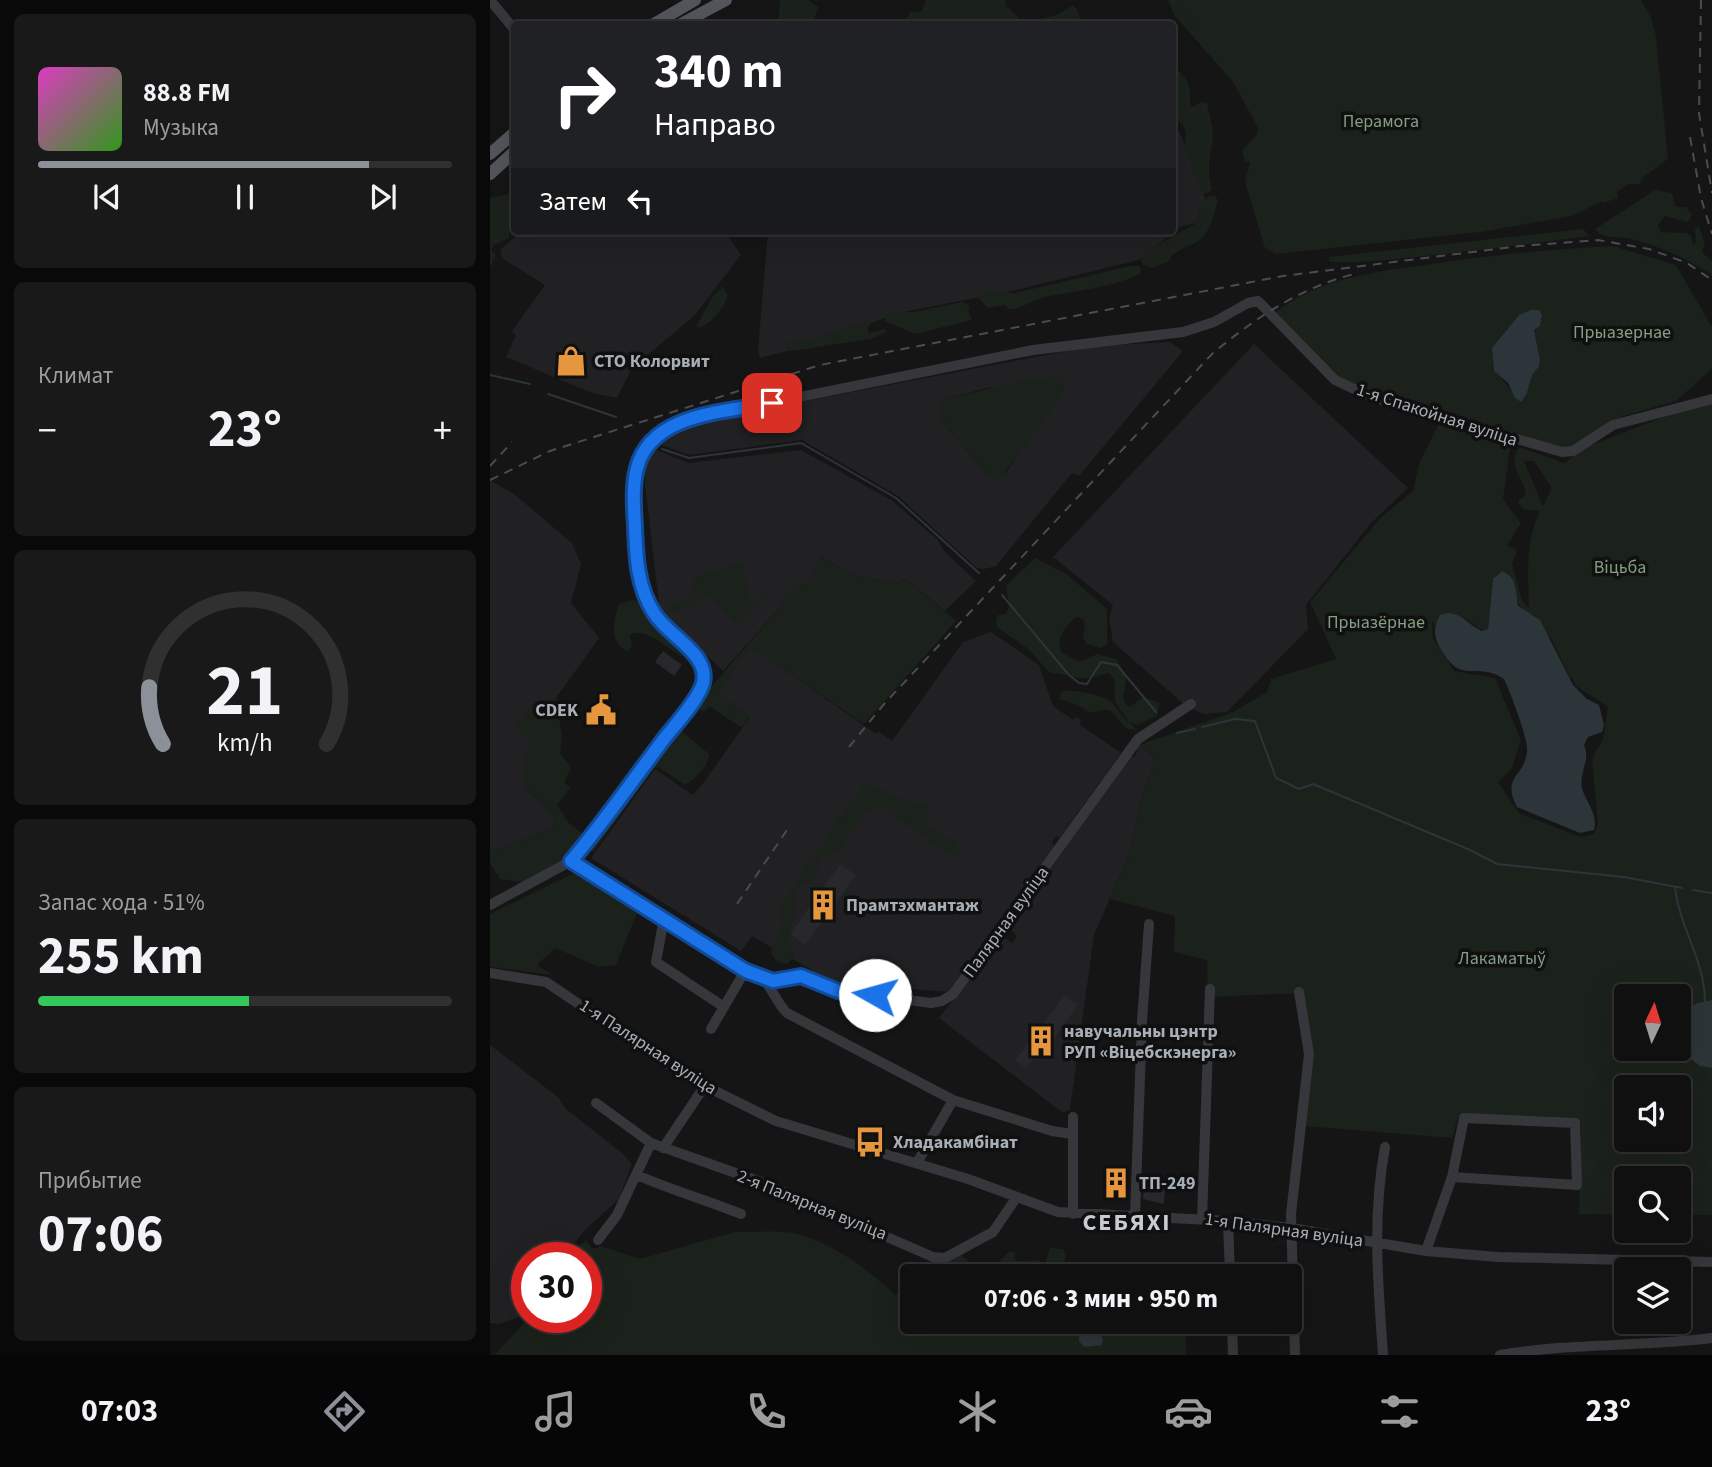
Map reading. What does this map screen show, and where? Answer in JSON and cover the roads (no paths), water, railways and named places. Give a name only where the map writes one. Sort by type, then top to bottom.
[{"type":"main road","points":[[659,21],[695,0]]},
{"type":"main road","points":[[687,21],[726,0]]},
{"type":"main road","points":[[490,154],[511,136]]},
{"type":"main road","points":[[490,174],[511,155]]},
{"type":"street","points":[[490,0],[511,25]]},
{"type":"street","name":"1-я Спакойная вуліца","points":[[571,861],[703,684],[704,668],[699,658],[665,628],[654,614],[639,573],[634,479],[644,452],[665,429],[695,418],[1033,351],[1183,332],[1258,301],[1335,380],[1371,397],[1544,448],[1573,451],[1614,425],[1712,399]]},
{"type":"street","name":"Палярная вуліца","points":[[571,861],[761,978],[773,981],[801,976],[838,991],[931,1003],[948,998],[1138,738],[1191,704]]},
{"type":"street","points":[[490,905],[571,861]]},
{"type":"street","points":[[660,916],[663,924],[656,962],[724,1007]]},
{"type":"street","points":[[1135,1216],[1142,1021],[1149,924]]},
{"type":"street","points":[[711,1029],[746,971]]},
{"type":"street","name":"1-я Палярная вуліца","points":[[490,973],[546,982],[704,1087],[776,1121],[1073,1214],[1227,1221],[1291,1228],[1426,1251],[1497,1257],[1712,1262]]},
{"type":"street","points":[[761,978],[770,986],[778,1004],[793,1016],[953,1100],[1052,1131],[1072,1134]]},
{"type":"street","points":[[1202,1219],[1210,989]]},
{"type":"street","points":[[1295,1355],[1291,1228],[1308,1065],[1308,1040],[1298,992]]},
{"type":"street","points":[[663,1148],[704,1087]]},
{"type":"street","points":[[917,1163],[953,1100]]},
{"type":"street","name":"2-я Палярная вуліца","points":[[596,1102],[651,1143],[773,1187],[933,1257],[946,1258],[993,1232],[1016,1198]]},
{"type":"street","points":[[1073,1117],[1073,1214]]},
{"type":"street","points":[[1426,1251],[1452,1177],[1464,1118],[1575,1123],[1577,1185],[1452,1177]]},
{"type":"street","points":[[598,1240],[617,1215],[651,1143]]},
{"type":"street","points":[[1383,1355],[1375,1242],[1377,1188],[1385,1147]]},
{"type":"street","points":[[637,1175],[680,1194],[695,1196],[741,1214]]},
{"type":"street","points":[[1227,1221],[1229,1264]]},
{"type":"street","points":[[1232,1334],[1233,1355]]},
{"type":"street","points":[[1500,1355],[1556,1346],[1679,1342],[1712,1338]]},
{"type":"waterway","points":[[490,375],[530,384]]},
{"type":"waterway","points":[[548,394],[616,417]]},
{"type":"waterway","points":[[662,449],[689,458],[801,443],[896,498],[979,573]]},
{"type":"waterway","points":[[1002,595],[1069,675],[1079,683],[1087,684],[1101,662],[1117,665],[1156,712]]},
{"type":"waterway","points":[[1202,727],[1235,719],[1255,721],[1276,778],[1299,789],[1313,784],[1497,864],[1624,877],[1682,888]]},
{"type":"waterway","points":[[1177,733],[1195,729]]},
{"type":"waterway","points":[[1675,887],[1681,916],[1701,972],[1705,1002]]},
{"type":"waterway","points":[[1693,890],[1712,893]]},
{"type":"railway","points":[[1701,0],[1699,113],[1712,193]]},
{"type":"railway","points":[[1690,137],[1701,198],[1712,234]]},
{"type":"railway","points":[[490,480],[550,451],[820,365],[1283,276],[1520,246],[1598,240],[1649,249],[1687,263],[1712,280]]},
{"type":"railway","points":[[849,747],[884,704],[1212,354],[1278,306],[1315,287],[1354,274]]},
{"type":"railway","points":[[490,466],[512,442]]},
{"type":"railway","points":[[737,904],[789,827]]},
{"type":"place","name":"СТО Колорвит","points":[[571,361]]},
{"type":"place","name":"CDEK","points":[[601,710]]},
{"type":"place","name":"Прамтэхмантаж","points":[[823,905]]},
{"type":"place","name":"навучальны цэнтр РУП «Віцебскэнерга»","points":[[1041,1041]]},
{"type":"place","name":"Хладакамбінат","points":[[870,1142]]},
{"type":"place","name":"ТП-249","points":[[1116,1183]]},
{"type":"district","name":"СЕБЯХІ","points":[[1127,1222]]},
{"type":"park label","name":"Перамога","points":[[1381,121]]},
{"type":"park label","name":"Прыазернае","points":[[1622,332]]},
{"type":"park label","name":"Віцьба","points":[[1620,567]]},
{"type":"park label","name":"Прыазёрнае","points":[[1376,622]]},
{"type":"park label","name":"Лакаматыў","points":[[1502,958]]}]
